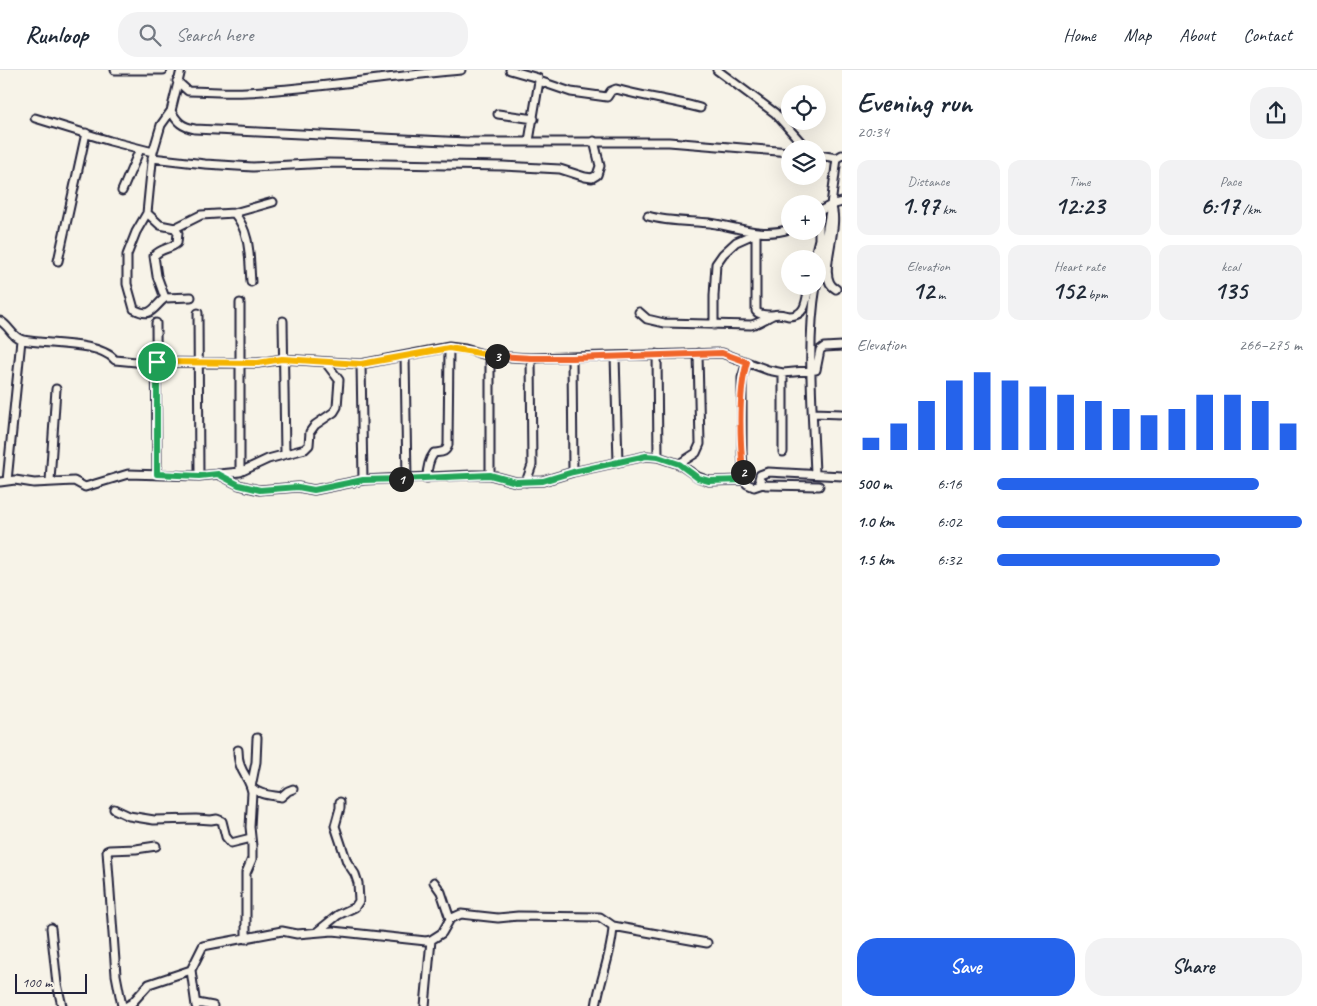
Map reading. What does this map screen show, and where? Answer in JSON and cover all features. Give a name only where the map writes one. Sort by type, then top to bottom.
[{"type":"street","points":[[116,70],[163,70]]},
{"type":"street","points":[[181,70],[171,111],[161,125],[153,155],[147,213],[136,232],[127,255],[127,284],[134,309],[141,313],[148,313],[165,298],[191,297]]},
{"type":"street","points":[[178,81],[188,91],[245,92],[361,82],[461,70]]},
{"type":"street","points":[[510,70],[538,78],[539,81],[572,92],[607,97],[616,89],[648,98],[662,98],[700,108]]},
{"type":"street","points":[[717,70],[775,113],[798,140]]},
{"type":"street","points":[[529,141],[539,81]]},
{"type":"street","points":[[171,111],[177,121],[184,127],[195,129],[466,142],[594,141],[678,143],[781,151]]},
{"type":"street","points":[[498,114],[534,119]]},
{"type":"street","points":[[35,118],[140,149],[153,155],[205,164],[253,168],[328,163],[503,166],[560,169],[577,176],[592,178],[597,175],[600,166],[594,141]]},
{"type":"street","points":[[58,261],[86,133]]},
{"type":"street","points":[[122,191],[140,149]]},
{"type":"street","points":[[824,250],[840,156],[826,155]]},
{"type":"street","points":[[147,213],[160,226],[175,228],[201,215],[234,213],[273,202]]},
{"type":"street","points":[[826,208],[842,202]]},
{"type":"street","points":[[832,205],[836,209],[838,221],[836,246],[828,279],[831,287],[836,289]]},
{"type":"street","points":[[234,213],[243,227],[247,238],[251,282]]},
{"type":"street","points":[[648,216],[660,220],[711,223],[756,233]]},
{"type":"street","points":[[165,298],[157,276],[154,256],[159,250],[172,247],[177,243],[178,233],[175,228]]},
{"type":"street","points":[[714,325],[716,264],[723,254],[736,242],[756,233],[781,230]]},
{"type":"street","points":[[756,233],[756,311],[758,314],[795,316],[800,314],[804,308],[807,295]]},
{"type":"street","points":[[814,295],[812,371],[815,474]]},
{"type":"street","points":[[240,303],[240,472]]},
{"type":"street","points":[[640,312],[647,319],[656,322],[714,325],[751,325],[759,323],[772,315]]},
{"type":"street","points":[[198,313],[199,476]]},
{"type":"street","points":[[0,321],[21,340],[67,344],[109,353],[115,360],[157,362],[258,363],[282,359],[361,364],[449,348],[465,349],[490,356],[531,358],[722,353],[768,370],[783,373],[817,369],[818,353],[820,350],[824,347],[842,346]]},
{"type":"street","points":[[283,321],[282,359],[285,454]]},
{"type":"street","points":[[156,324],[157,474]]},
{"type":"street","points":[[21,340],[4,482],[20,480],[34,483],[74,481],[85,487],[128,474],[199,476],[240,472],[285,454],[305,449],[309,445],[310,432],[315,424],[334,412],[337,407],[338,380],[326,363]]},
{"type":"street","points":[[427,478],[427,469],[434,453],[444,452],[448,445],[449,348]]},
{"type":"street","points":[[679,464],[696,452],[700,444],[698,353]]},
{"type":"street","points":[[657,354],[658,457]]},
{"type":"street","points":[[404,356],[407,479]]},
{"type":"street","points":[[490,356],[490,475]]},
{"type":"street","points":[[615,356],[618,462]]},
{"type":"street","points":[[526,482],[532,465],[531,358]]},
{"type":"street","points":[[572,358],[573,472]]},
{"type":"street","points":[[747,362],[742,378],[744,480],[747,484],[754,487],[763,484],[819,486]]},
{"type":"street","points":[[361,364],[363,480]]},
{"type":"street","points":[[783,373],[784,452]]},
{"type":"street","points":[[50,481],[56,389]]},
{"type":"street","points":[[813,413],[842,414]]},
{"type":"street","points":[[218,474],[239,485],[260,490],[298,487],[314,490],[363,480],[490,475],[516,482],[526,482],[543,481],[573,472],[646,456],[658,457],[679,464],[698,478],[709,481],[744,480]]},
{"type":"street","points":[[763,484],[759,479],[760,475],[768,472],[842,476]]},
{"type":"street","points":[[246,939],[246,873],[252,859],[251,787],[256,762],[257,738]]},
{"type":"street","points":[[238,750],[240,768],[255,791],[281,797],[293,789]]},
{"type":"street","points":[[317,931],[343,912],[355,907],[359,901],[358,883],[355,874],[347,862],[335,826],[340,802]]},
{"type":"street","points":[[114,809],[129,816],[154,820],[217,819],[222,821],[226,837],[231,843],[251,838]]},
{"type":"street","points":[[122,1006],[116,975],[107,852],[109,850],[156,846]]},
{"type":"street","points":[[434,882],[441,892],[450,919]]},
{"type":"street","points":[[214,1006],[196,1004],[191,970],[203,946],[282,931],[297,934],[333,931],[421,941],[431,940],[442,933],[450,919],[461,914],[498,918],[518,916],[600,917],[613,926],[707,942]]},
{"type":"street","points":[[596,1006],[612,942],[613,926]]},
{"type":"street","points":[[50,928],[57,984],[62,1006]]},
{"type":"street","points":[[425,1006],[431,940]]},
{"type":"street","points":[[127,1006],[149,984],[191,970]]},
{"type":"route","points":[[449,348],[465,349],[490,356],[531,358],[722,353],[747,362],[742,378],[744,480],[709,481],[698,478],[679,464],[658,457],[646,456],[573,472],[543,481],[516,482],[490,475],[363,480],[314,490],[298,487],[251,489],[218,474],[199,476],[157,474],[157,362],[258,363],[282,359],[361,364],[449,348]]}]
